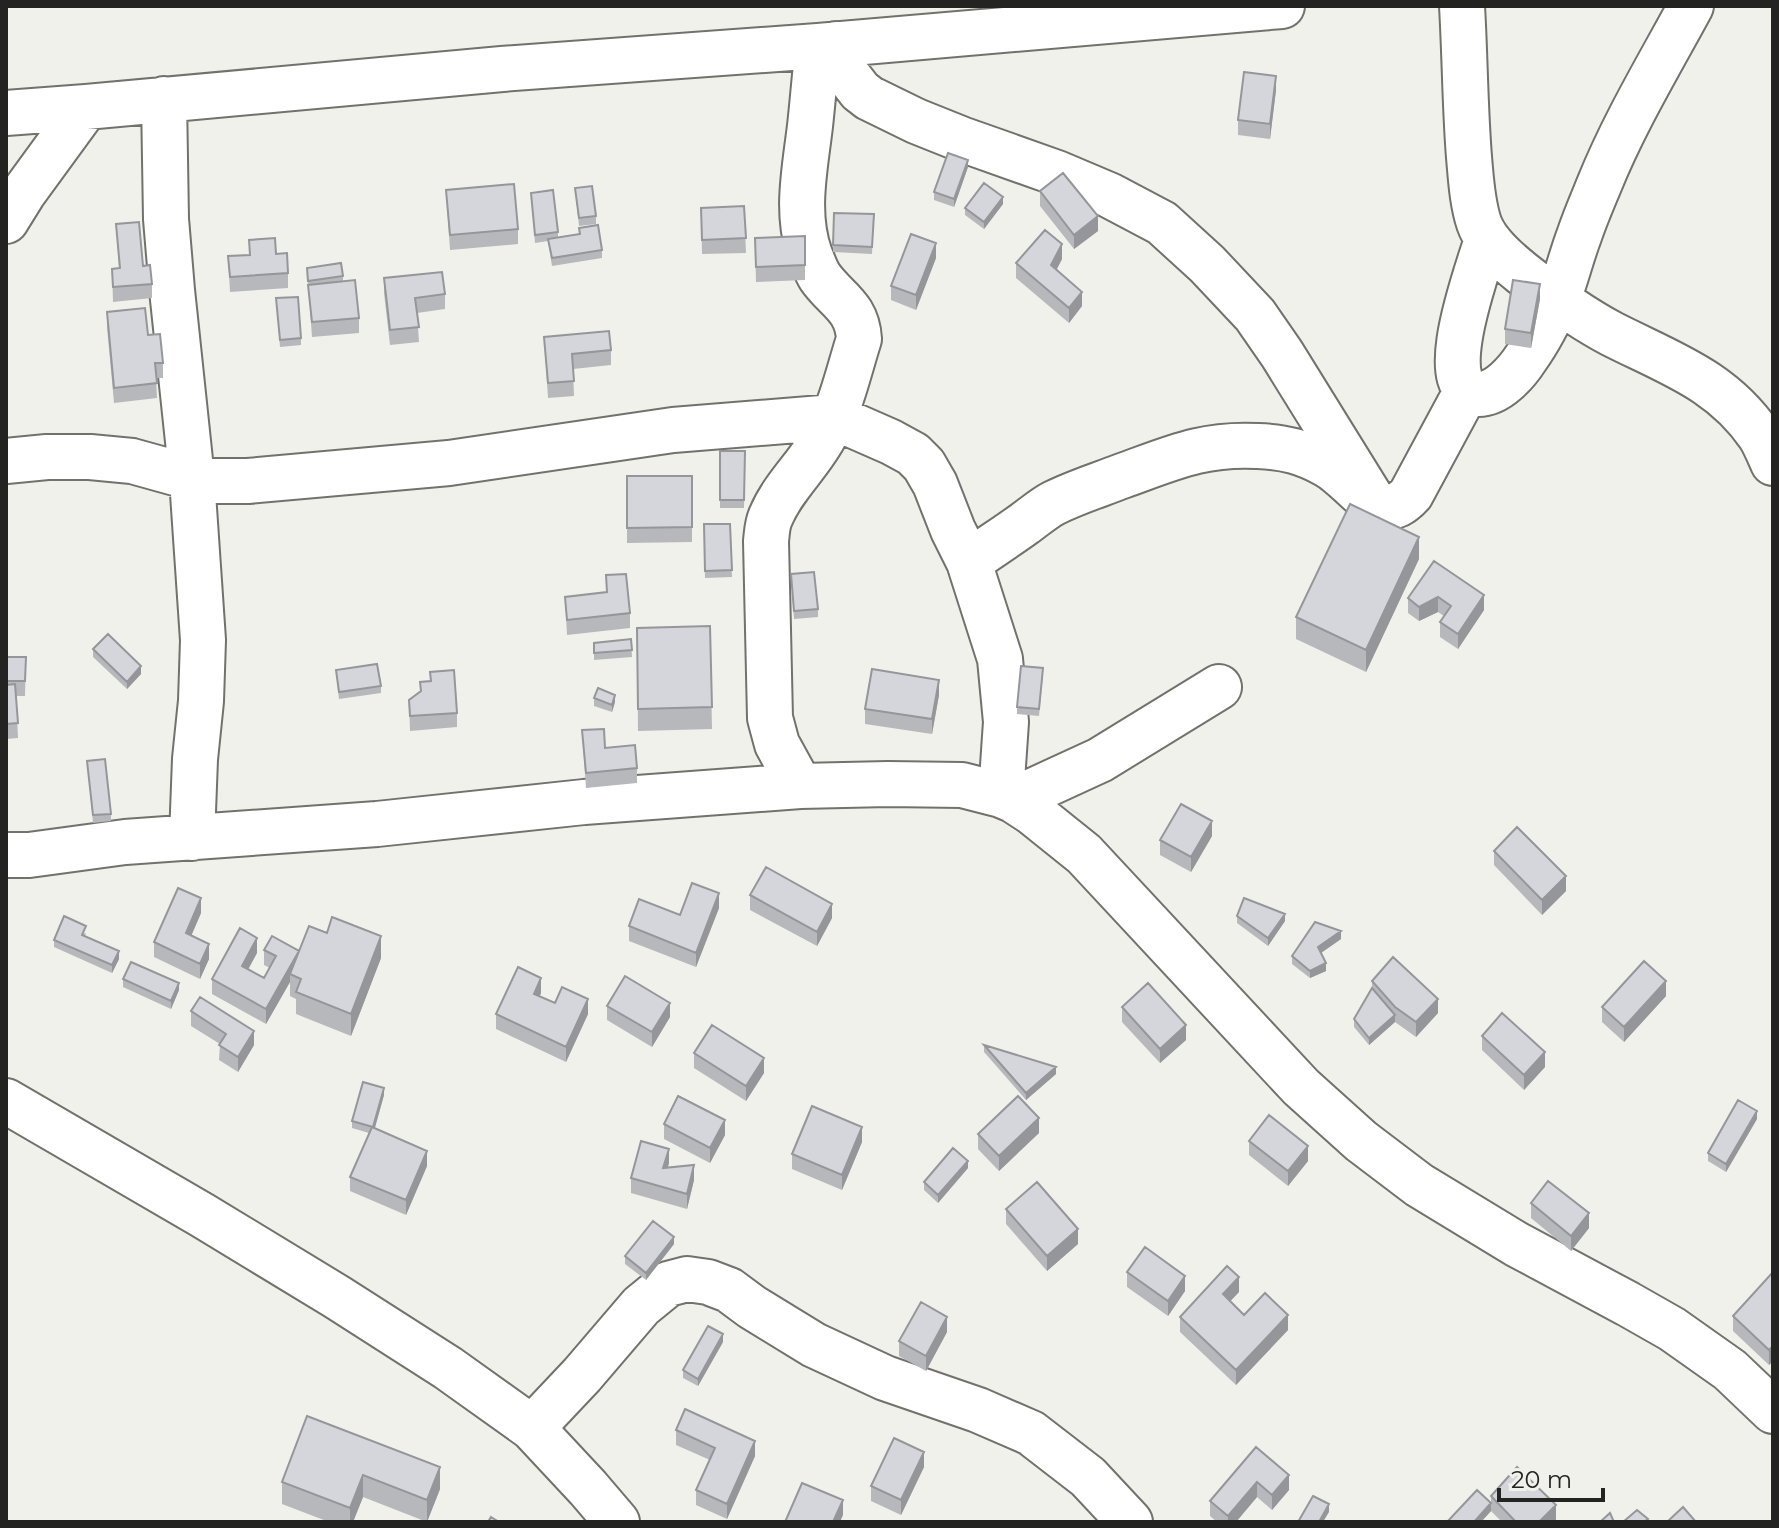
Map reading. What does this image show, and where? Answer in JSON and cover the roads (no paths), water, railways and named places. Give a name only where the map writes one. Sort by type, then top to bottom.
[{"type":"street","points":[[6,113],[1282,6]]},
{"type":"street","points":[[1462,6],[1472,192],[1479,223],[1487,239],[1513,266],[1557,302],[1611,334],[1706,382],[1734,405],[1761,437],[1773,463]]},
{"type":"street","points":[[1487,239],[1466,307],[1457,354],[1460,381],[1467,390],[1477,394],[1490,392],[1509,379],[1527,358],[1557,302],[1601,180],[1691,6]]},
{"type":"street","points":[[800,786],[777,744],[770,718],[766,541],[769,519],[784,491],[816,451],[834,417],[859,339],[853,316],[821,278],[811,257],[801,217],[802,188],[827,45]]},
{"type":"street","points":[[827,45],[860,91],[869,98],[949,135],[1109,195],[1162,223],[1207,264],[1255,315],[1375,504]]},
{"type":"street","points":[[164,99],[166,219],[192,479],[203,640],[192,838]]},
{"type":"street","points":[[6,221],[86,107]]},
{"type":"street","points":[[969,562],[1052,504],[1192,451],[1224,445],[1289,448],[1331,467],[1375,504],[1393,508],[1411,494],[1467,390]]},
{"type":"street","points":[[6,461],[90,457],[132,461],[204,481],[248,481],[449,463],[673,430],[834,417],[891,442],[913,454],[924,465],[969,562],[1000,659],[1006,722],[1007,798]]},
{"type":"street","points":[[1007,798],[1100,760],[1219,687]]},
{"type":"street","points":[[6,855],[29,855],[125,842],[377,824],[584,802],[800,786],[962,785],[1007,798],[1033,813],[1084,854],[1301,1087],[1361,1141],[1419,1185],[1516,1244],[1672,1329],[1730,1370],[1773,1411]]},
{"type":"street","points":[[6,1101],[202,1215],[448,1368],[532,1428],[617,1522]]},
{"type":"street","points":[[532,1428],[641,1306],[668,1284],[687,1279],[708,1282],[729,1290],[814,1345],[885,1378],[978,1410],[1031,1433],[1088,1477],[1130,1522]]}]
